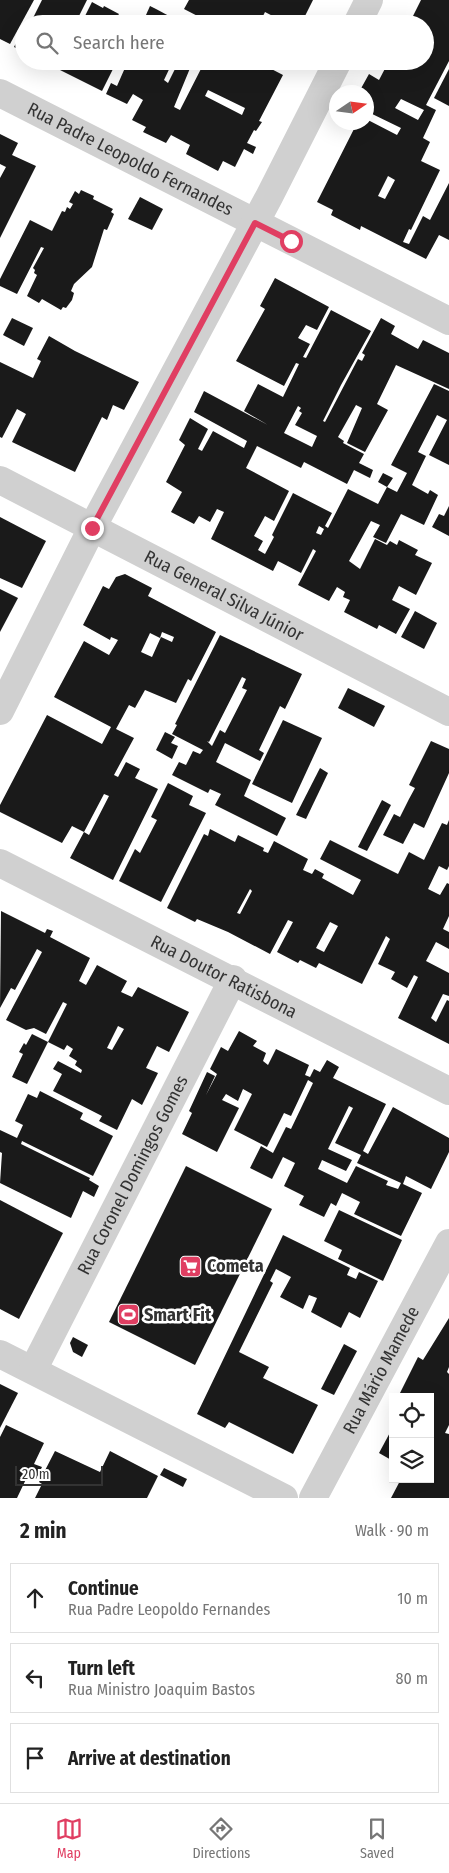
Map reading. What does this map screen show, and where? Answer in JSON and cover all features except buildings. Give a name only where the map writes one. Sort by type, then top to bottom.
[{"type":"street","points":[[362,15],[369,0]]},
{"type":"street","points":[[0,711],[92,528],[255,223],[333,70]]},
{"type":"street","name":"Rua Padre Leopoldo Fernandes","points":[[0,94],[449,321]]},
{"type":"street","name":"Rua General Silva Júnior","points":[[0,480],[449,712]]},
{"type":"street","name":"Rua Doutor Ratisbona","points":[[0,862],[233,979],[449,1091]]},
{"type":"street","name":"Rua Coronel Domingos Gomes","points":[[33,1370],[233,979]]},
{"type":"street","name":"Rua Mário Mamede","points":[[313,1498],[449,1243]]},
{"type":"street","points":[[0,1354],[284,1498]]},
{"type":"place","name":"Cometa","points":[[191,1266]]},
{"type":"place","name":"Smart Fit","points":[[128,1315]]},
{"type":"route","points":[[92,528],[255,223],[291,241]]}]
